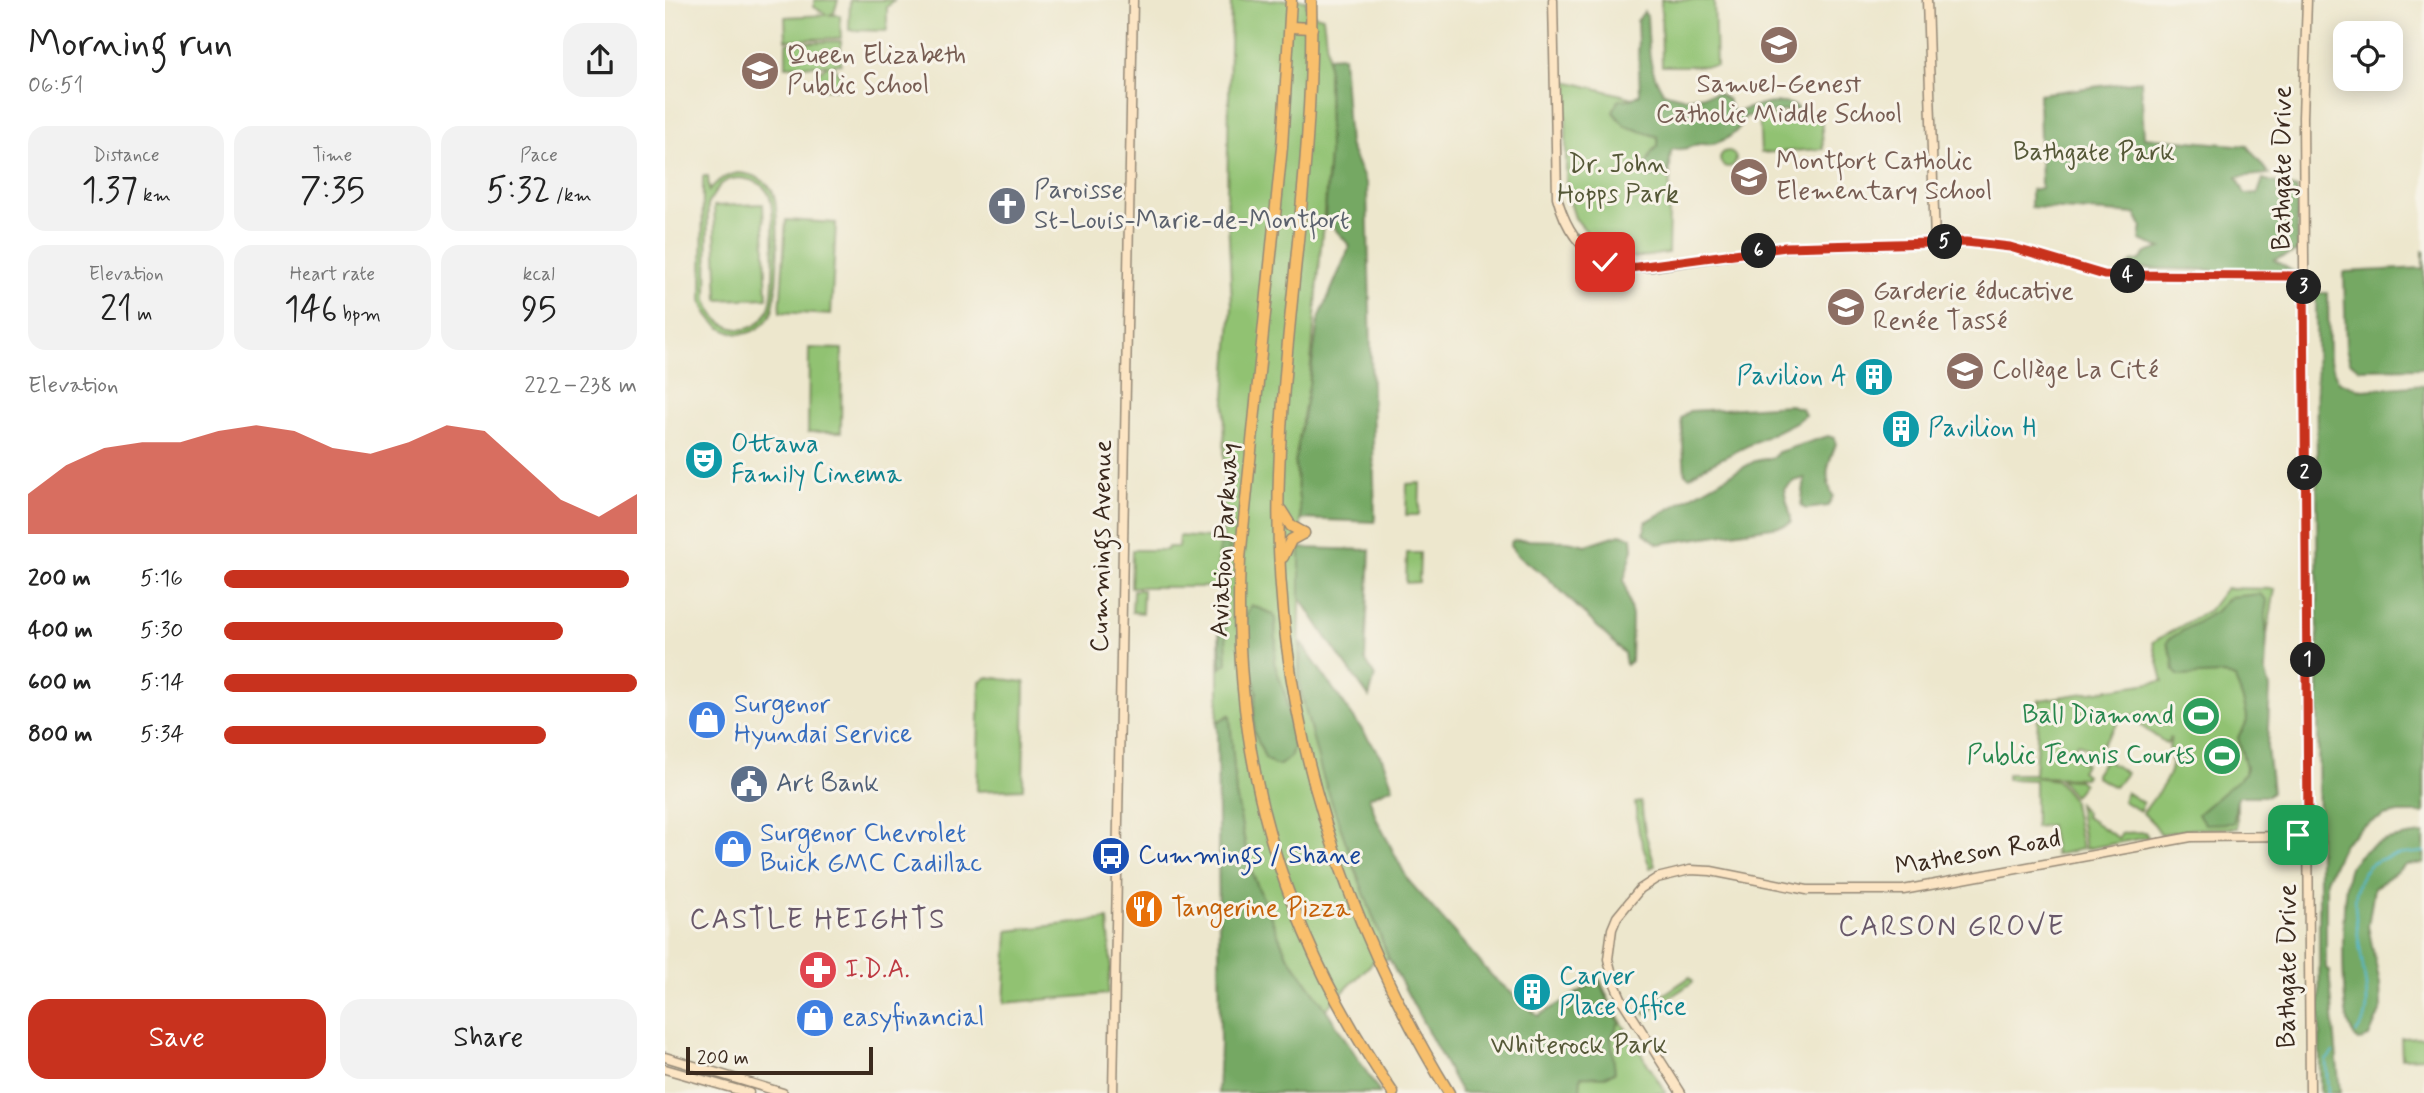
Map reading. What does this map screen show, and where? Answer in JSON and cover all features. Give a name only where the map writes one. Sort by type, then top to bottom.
[{"type":"main road","name":"Aviation Parkway","points":[[1291,0],[1282,147],[1240,559],[1238,626],[1243,699],[1260,805],[1289,897],[1307,943],[1336,1002],[1393,1093]]},
{"type":"main road","name":"Aviation Parkway","points":[[1311,0],[1309,122],[1281,439],[1278,502],[1287,647],[1307,757],[1348,891],[1411,1030],[1449,1093]]},
{"type":"main road","points":[[1291,27],[1312,28]]},
{"type":"main road","points":[[1278,502],[1288,524],[1304,533],[1294,537],[1289,543],[1280,568]]},
{"type":"street","name":"Cummings Avenue","points":[[1113,1093],[1133,0]]},
{"type":"street","points":[[1553,0],[1557,197],[1572,234],[1585,249],[1613,265],[1630,268],[1780,248],[1966,242],[2010,247],[2104,275],[2304,276]]},
{"type":"street","points":[[1927,0],[1935,242]]},
{"type":"street","name":"Bathgate Drive","points":[[2307,0],[2304,68],[2304,276],[2310,1093]]},
{"type":"street","name":"Matheson Road","points":[[1681,1093],[1622,1000],[1613,982],[1608,959],[1612,927],[1617,917],[1640,889],[1657,878],[1690,870],[1807,890],[1903,890],[2191,837],[2308,836]]},
{"type":"street","points":[[665,1057],[783,1093]]},
{"type":"street","points":[[665,1069],[749,1093]]},
{"type":"green space","points":[[814,0],[838,0],[834,13],[829,15],[840,15],[841,38],[786,40],[785,17],[827,15],[814,7]]},
{"type":"green space","points":[[850,0],[894,0],[887,7],[887,31],[849,30]]},
{"type":"green space","points":[[1231,0],[1306,0],[1307,13],[1323,17],[1328,57],[1329,154],[1309,385],[1295,461],[1301,519],[1299,685],[1354,866],[1389,959],[1373,962],[1326,1009],[1286,953],[1249,866],[1236,794],[1229,715],[1217,722],[1219,587],[1131,587],[1132,550],[1167,550],[1168,547],[1178,547],[1179,536],[1223,539],[1225,395],[1232,306],[1227,195]]},
{"type":"green space","points":[[1661,0],[1714,0],[1716,66],[1662,66]]},
{"type":"green space","points":[[1644,12],[1647,16],[1651,64],[1663,92],[1686,98],[1718,93],[1728,100],[1735,112],[1778,103],[1793,105],[1798,109],[1744,117],[1736,131],[1722,140],[1671,151],[1668,177],[1645,177],[1643,173],[1652,151],[1658,146],[1658,137],[1625,126],[1613,112],[1618,100],[1632,99],[1640,94],[1637,21]]},
{"type":"green space","points":[[841,41],[841,64],[833,65],[844,82],[842,88],[827,89],[818,84],[817,73],[828,65],[786,66],[786,43]]},
{"type":"green space","points":[[1343,56],[1349,145],[1367,185],[1375,522],[1301,519],[1295,461],[1318,321],[1350,246],[1325,218],[1329,154],[1328,57]]},
{"type":"green space","name":"Dr. John Hopps Park","points":[[1566,81],[1638,99],[1639,131],[1671,128],[1668,253],[1635,258],[1614,253],[1597,244],[1575,218],[1566,189]]},
{"type":"green space","name":"Bathgate Park","points":[[2141,81],[2144,137],[2247,146],[2269,174],[2237,177],[2245,194],[2258,193],[2263,179],[2297,189],[2298,251],[2274,260],[2294,272],[2128,268],[2131,262],[2161,248],[2140,240],[2142,226],[2136,214],[2031,207],[2031,190],[2041,188],[2039,94]]},
{"type":"green space","points":[[1821,113],[1823,149],[1761,153],[1759,117]]},
{"type":"green space","points":[[1728,151],[1734,153],[1734,165],[1728,167],[1722,165],[1720,159],[1722,153]]},
{"type":"green space","points":[[738,173],[759,178],[767,184],[773,193],[777,216],[777,276],[773,308],[761,326],[742,334],[722,328],[713,321],[702,301],[703,176],[708,176],[709,191],[718,181]],"holes":[[[738,178],[760,184],[769,195],[773,233],[769,308],[763,319],[746,329],[727,326],[712,311],[707,300],[708,203],[720,185]]]},
{"type":"green space","points":[[763,204],[767,298],[718,300],[714,206]]},
{"type":"green space","points":[[786,220],[836,223],[831,315],[780,312]]},
{"type":"green space","points":[[2423,251],[2424,368],[2360,369],[2350,362],[2346,349],[2344,272],[2423,268]]},
{"type":"green space","points":[[2316,293],[2328,293],[2329,359],[2339,382],[2363,390],[2424,385],[2424,813],[2384,816],[2363,826],[2344,843],[2326,880],[2326,968],[2329,971],[2340,1093],[2320,1093]]},
{"type":"green space","points":[[809,348],[842,349],[841,432],[808,432]]},
{"type":"green space","points":[[1790,405],[1802,409],[1805,415],[1796,422],[1700,469],[1690,477],[1685,474],[1681,418],[1689,411]]},
{"type":"green space","points":[[1828,436],[1834,438],[1836,444],[1828,470],[1828,482],[1833,496],[1828,506],[1806,509],[1801,506],[1805,478],[1794,481],[1784,489],[1791,518],[1791,522],[1786,525],[1658,544],[1644,533],[1646,522],[1755,461],[1774,457],[1778,452]]},
{"type":"green space","points":[[1420,483],[1419,515],[1406,515],[1407,484]]},
{"type":"green space","points":[[1620,534],[1632,537],[1633,549],[1624,580],[1632,616],[1631,661],[1626,665],[1624,653],[1547,577],[1518,556],[1510,546],[1512,541],[1519,540],[1568,541],[1586,545]]},
{"type":"green space","points":[[1226,543],[1230,546],[1225,604],[1227,663],[1221,668],[1218,554],[1220,544]]},
{"type":"green space","points":[[1300,548],[1370,550],[1365,660],[1375,676],[1369,697],[1300,597]]},
{"type":"green space","points":[[1407,553],[1420,553],[1419,582],[1406,583]]},
{"type":"green space","points":[[2226,588],[2275,589],[2261,669],[2266,789],[2237,790],[2237,828],[2192,829],[2161,834],[2143,813],[2166,780],[2171,759],[2174,760],[2169,748],[2171,737],[2167,744],[2141,726],[2140,719],[2133,715],[2123,716],[2095,754],[2078,743],[2070,753],[2085,764],[2081,771],[2086,775],[2084,778],[2035,777],[2057,780],[2072,798],[2082,849],[2055,855],[2050,825],[2035,827],[2035,780],[2007,779],[2007,774],[2035,774],[2039,700],[2163,681],[2153,642],[2209,610]]},
{"type":"green space","points":[[1133,590],[1143,590],[1142,613],[1132,612]]},
{"type":"green space","points":[[2260,594],[2267,600],[2265,669],[2270,688],[2267,747],[2272,792],[2268,796],[2239,796],[2233,823],[2205,824],[2198,814],[2245,774],[2246,767],[2238,738],[2246,723],[2246,714],[2235,678],[2224,674],[2179,676],[2174,671],[2167,643],[2169,639],[2215,612],[2230,597]]},
{"type":"green space","points":[[1251,605],[1273,614],[1275,619],[1274,662],[1286,697],[1294,746],[1290,757],[1280,765],[1274,765],[1265,758],[1254,732],[1257,692],[1244,621]]},
{"type":"green space","points":[[1301,643],[1382,758],[1393,787],[1369,797],[1377,820],[1408,880],[1492,976],[1538,1016],[1599,980],[1619,1023],[1611,1038],[1615,1072],[1603,1077],[1581,1076],[1580,1093],[1461,1093],[1389,959],[1354,866],[1322,774],[1299,685]]},
{"type":"green space","points":[[988,677],[1025,682],[1023,789],[977,791],[980,681]]},
{"type":"green space","points":[[1230,715],[1236,794],[1249,866],[1286,953],[1380,1093],[1218,1093],[1220,1044],[1217,722]]},
{"type":"green space","points":[[2105,759],[2126,773],[2115,787],[2095,777]]},
{"type":"green space","points":[[2060,779],[2078,780],[2083,784],[2074,796]]},
{"type":"green space","points":[[2126,792],[2143,803],[2140,811],[2123,801]]},
{"type":"green space","points":[[1641,802],[1645,832],[1655,866],[1650,868],[1639,833],[1635,803]]},
{"type":"green space","points":[[2078,804],[2086,813],[2085,816],[2118,838],[2122,833],[2145,832],[2148,837],[2085,849]]},
{"type":"green space","points":[[2424,834],[2424,863],[2406,865],[2374,888],[2368,926],[2380,984],[2381,1009],[2369,1037],[2358,1041],[2352,1033],[2345,1005],[2343,938],[2348,873],[2352,863],[2367,849],[2394,838]]},
{"type":"green space","points":[[1108,919],[1111,964],[1108,994],[1004,1003],[1008,931]]},
{"type":"green space","points":[[1690,977],[1693,982],[1645,1014],[1642,1009]]},
{"type":"green space","name":"Whiterock Park","points":[[1600,980],[1612,1007],[1666,1093],[1550,1093],[1511,1033]]},
{"type":"green space","points":[[2424,1037],[2424,1057],[2402,1058],[2401,1038]]},
{"type":"waterway","points":[[2356,1033],[2365,1019],[2367,1002],[2355,910],[2357,889],[2363,872],[2377,861],[2424,852]]},
{"type":"waterway","points":[[2328,1093],[2326,1061],[2333,1052]]},
{"type":"place","name":"Samuel-Genest Catholic Middle School","points":[[1779,45]]},
{"type":"place","name":"Queen Elizabeth Public School","points":[[760,71]]},
{"type":"place","name":"Montfort Catholic Elementary School","points":[[1749,177]]},
{"type":"place","name":"Paroisse St-Louis-Marie-de-Montfort","points":[[1007,206]]},
{"type":"place","name":"Garderie éducative Renée Tassé","points":[[1846,307]]},
{"type":"place","name":"Collège La Cité","points":[[1965,371]]},
{"type":"place","name":"Pavilion A","points":[[1874,377]]},
{"type":"place","name":"Pavilion H","points":[[1901,429]]},
{"type":"place","name":"Ottawa Family Cinema","points":[[704,460]]},
{"type":"place","name":"Ball Diamond","points":[[2201,716]]},
{"type":"place","name":"Surgenor Hyundai Service","points":[[707,720]]},
{"type":"place","name":"Public Tennis Courts","points":[[2222,756]]},
{"type":"place","name":"Art Bank","points":[[749,784]]},
{"type":"place","name":"Surgenor Chevrolet Buick GMC Cadillac","points":[[733,849]]},
{"type":"place","name":"Cummings / Shane","points":[[1111,856]]},
{"type":"place","name":"Tangerine Pizza","points":[[1144,909]]},
{"type":"place","name":"I.D.A.","points":[[818,970]]},
{"type":"place","name":"Carver Place Office","points":[[1532,992]]},
{"type":"place","name":"easyfinancial","points":[[815,1018]]},
{"type":"district","name":"CASTLE HEIGHTS","points":[[818,920]]},
{"type":"district","name":"CARSON GROVE","points":[[1952,927]]},
{"type":"route","points":[[1605,262],[1620,267],[1651,267],[1786,247],[1966,242],[2010,247],[2104,275],[2304,276],[2308,836],[2298,835]]}]
